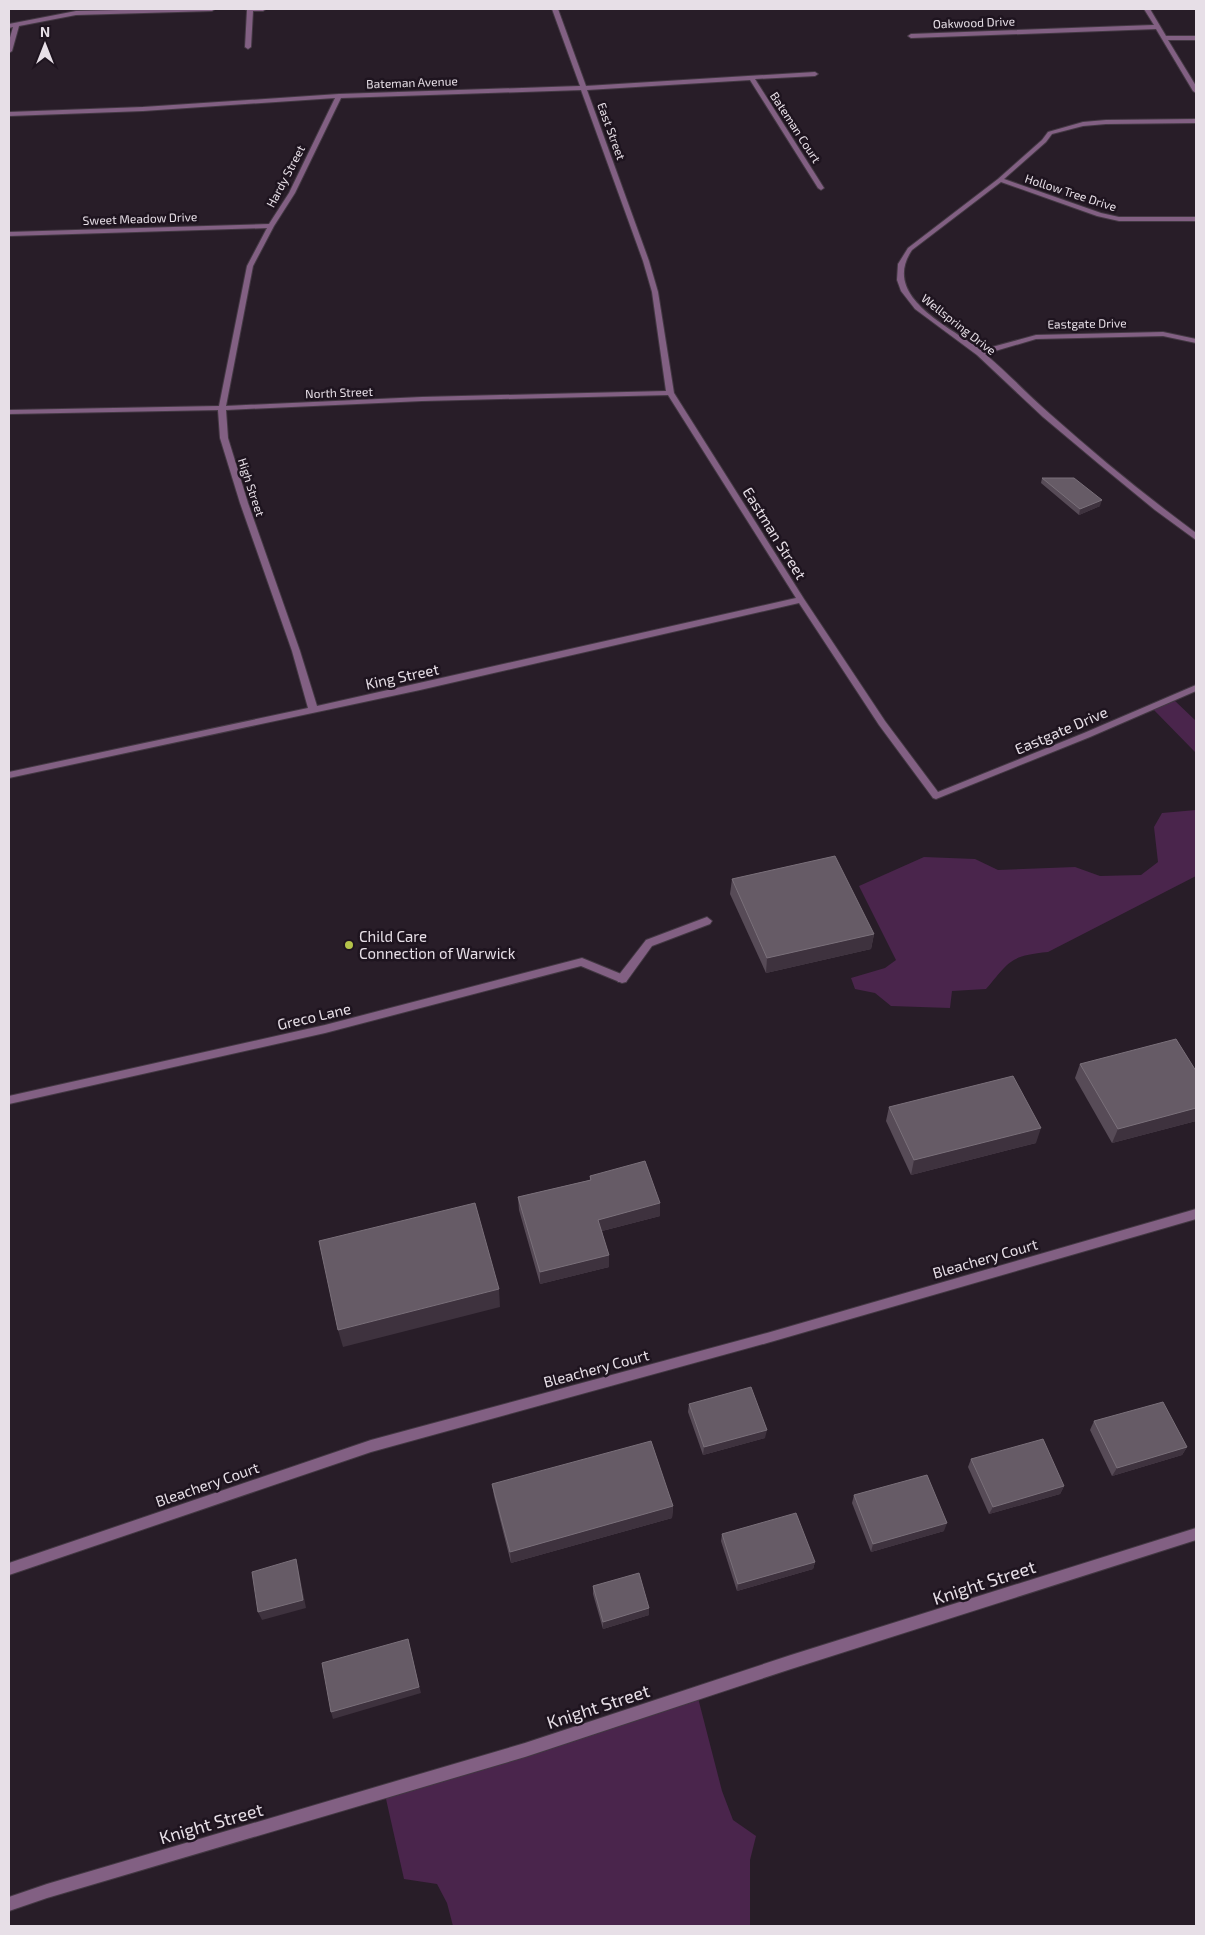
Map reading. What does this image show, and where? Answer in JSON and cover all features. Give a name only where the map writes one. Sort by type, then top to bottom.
[{"type":"street","points":[[9,26],[76,13],[212,9]]},
{"type":"street","points":[[248,47],[250,9],[264,9]]},
{"type":"street","name":"East Street","points":[[555,9],[646,261]]},
{"type":"street","points":[[1148,9],[1196,91]]},
{"type":"street","points":[[9,51],[16,24]]},
{"type":"street","name":"Oakwood Drive","points":[[911,36],[1158,27]]},
{"type":"street","points":[[1166,38],[1196,38]]},
{"type":"street","name":"Bateman Avenue","points":[[9,114],[143,109],[339,96],[585,88],[815,74]]},
{"type":"street","name":"Bateman Court","points":[[752,79],[822,188]]},
{"type":"street","name":"Hardy Street","points":[[250,266],[292,192],[339,96]]},
{"type":"street","name":"Wellspring Drive","points":[[1196,121],[1106,122],[1083,124],[1050,133],[1044,141],[1000,180],[910,249],[903,257],[900,266],[900,277],[904,292],[914,305],[980,353],[1046,414],[1134,490],[1196,537]]},
{"type":"street","name":"Hollow Tree Drive","points":[[1000,180],[1099,215],[1119,219],[1196,219]]},
{"type":"street","name":"Sweet Meadow Drive","points":[[9,234],[271,226]]},
{"type":"street","name":"Eastman Street","points":[[646,261],[655,292],[670,392],[801,600],[882,723],[936,796]]},
{"type":"street","name":"High Street","points":[[250,266],[222,408],[224,438],[244,503],[296,651],[313,709]]},
{"type":"street","name":"Eastgate Drive","points":[[980,353],[1036,337],[1068,335],[1163,334],[1196,341]]},
{"type":"street","name":"North Street","points":[[9,412],[222,408],[422,399],[670,392]]},
{"type":"street","name":"King Street","points":[[9,775],[420,687],[801,600]]},
{"type":"street","name":"Eastgate Drive","points":[[936,796],[1087,735],[1196,688]]},
{"type":"street","name":"Greco Lane","points":[[9,1100],[325,1029],[582,962],[622,979],[649,943],[707,921]]},
{"type":"street","name":"Bleachery Court","points":[[9,1568],[371,1446],[767,1338],[1196,1214]]},
{"type":"street","name":"Knight Street","points":[[9,1904],[47,1891],[525,1750],[792,1662],[1196,1534]]},
{"type":"shaded area","points":[[1174,700],[1196,721],[1196,753],[1152,708]]},
{"type":"shaded area","points":[[1196,810],[1196,876],[1048,952],[1025,956],[1011,961],[986,989],[952,991],[950,1008],[891,1006],[875,993],[855,989],[851,978],[885,968],[896,960],[859,886],[924,857],[975,859],[998,870],[1075,867],[1100,876],[1141,875],[1158,862],[1154,827],[1162,813]]},
{"type":"shaded area","points":[[697,1694],[722,1791],[733,1820],[756,1836],[750,1860],[750,1926],[453,1926],[447,1903],[437,1884],[404,1879],[384,1790]]},
{"type":"building","points":[[1042,478],[1074,478],[1102,500],[1080,509]]},
{"type":"building","points":[[835,856],[874,934],[767,958],[732,879]]},
{"type":"building","points":[[1176,1039],[1196,1071],[1196,1108],[1118,1129],[1080,1064]]},
{"type":"building","points":[[1013,1076],[1041,1128],[914,1160],[889,1107]]},
{"type":"building","points":[[645,1161],[660,1203],[598,1220],[609,1255],[540,1272],[518,1197],[591,1180],[590,1176]]},
{"type":"building","points":[[475,1203],[499,1289],[338,1330],[319,1241]]},
{"type":"building","points":[[751,1387],[767,1430],[704,1447],[689,1404]]},
{"type":"building","points":[[1163,1402],[1187,1447],[1117,1468],[1094,1421]]},
{"type":"building","points":[[1043,1439],[1064,1486],[993,1507],[971,1459]]},
{"type":"building","points":[[651,1441],[673,1506],[510,1552],[492,1484]]},
{"type":"building","points":[[927,1475],[947,1523],[873,1544],[854,1495]]},
{"type":"building","points":[[796,1513],[815,1562],[738,1584],[722,1534]]},
{"type":"building","points":[[296,1559],[303,1600],[258,1612],[252,1572]]},
{"type":"building","points":[[639,1573],[649,1608],[603,1622],[593,1586]]},
{"type":"building","points":[[408,1639],[419,1687],[331,1712],[322,1663]]},
{"type":"place","name":"Child Care Connection of Warwick","points":[[349,945]]}]
